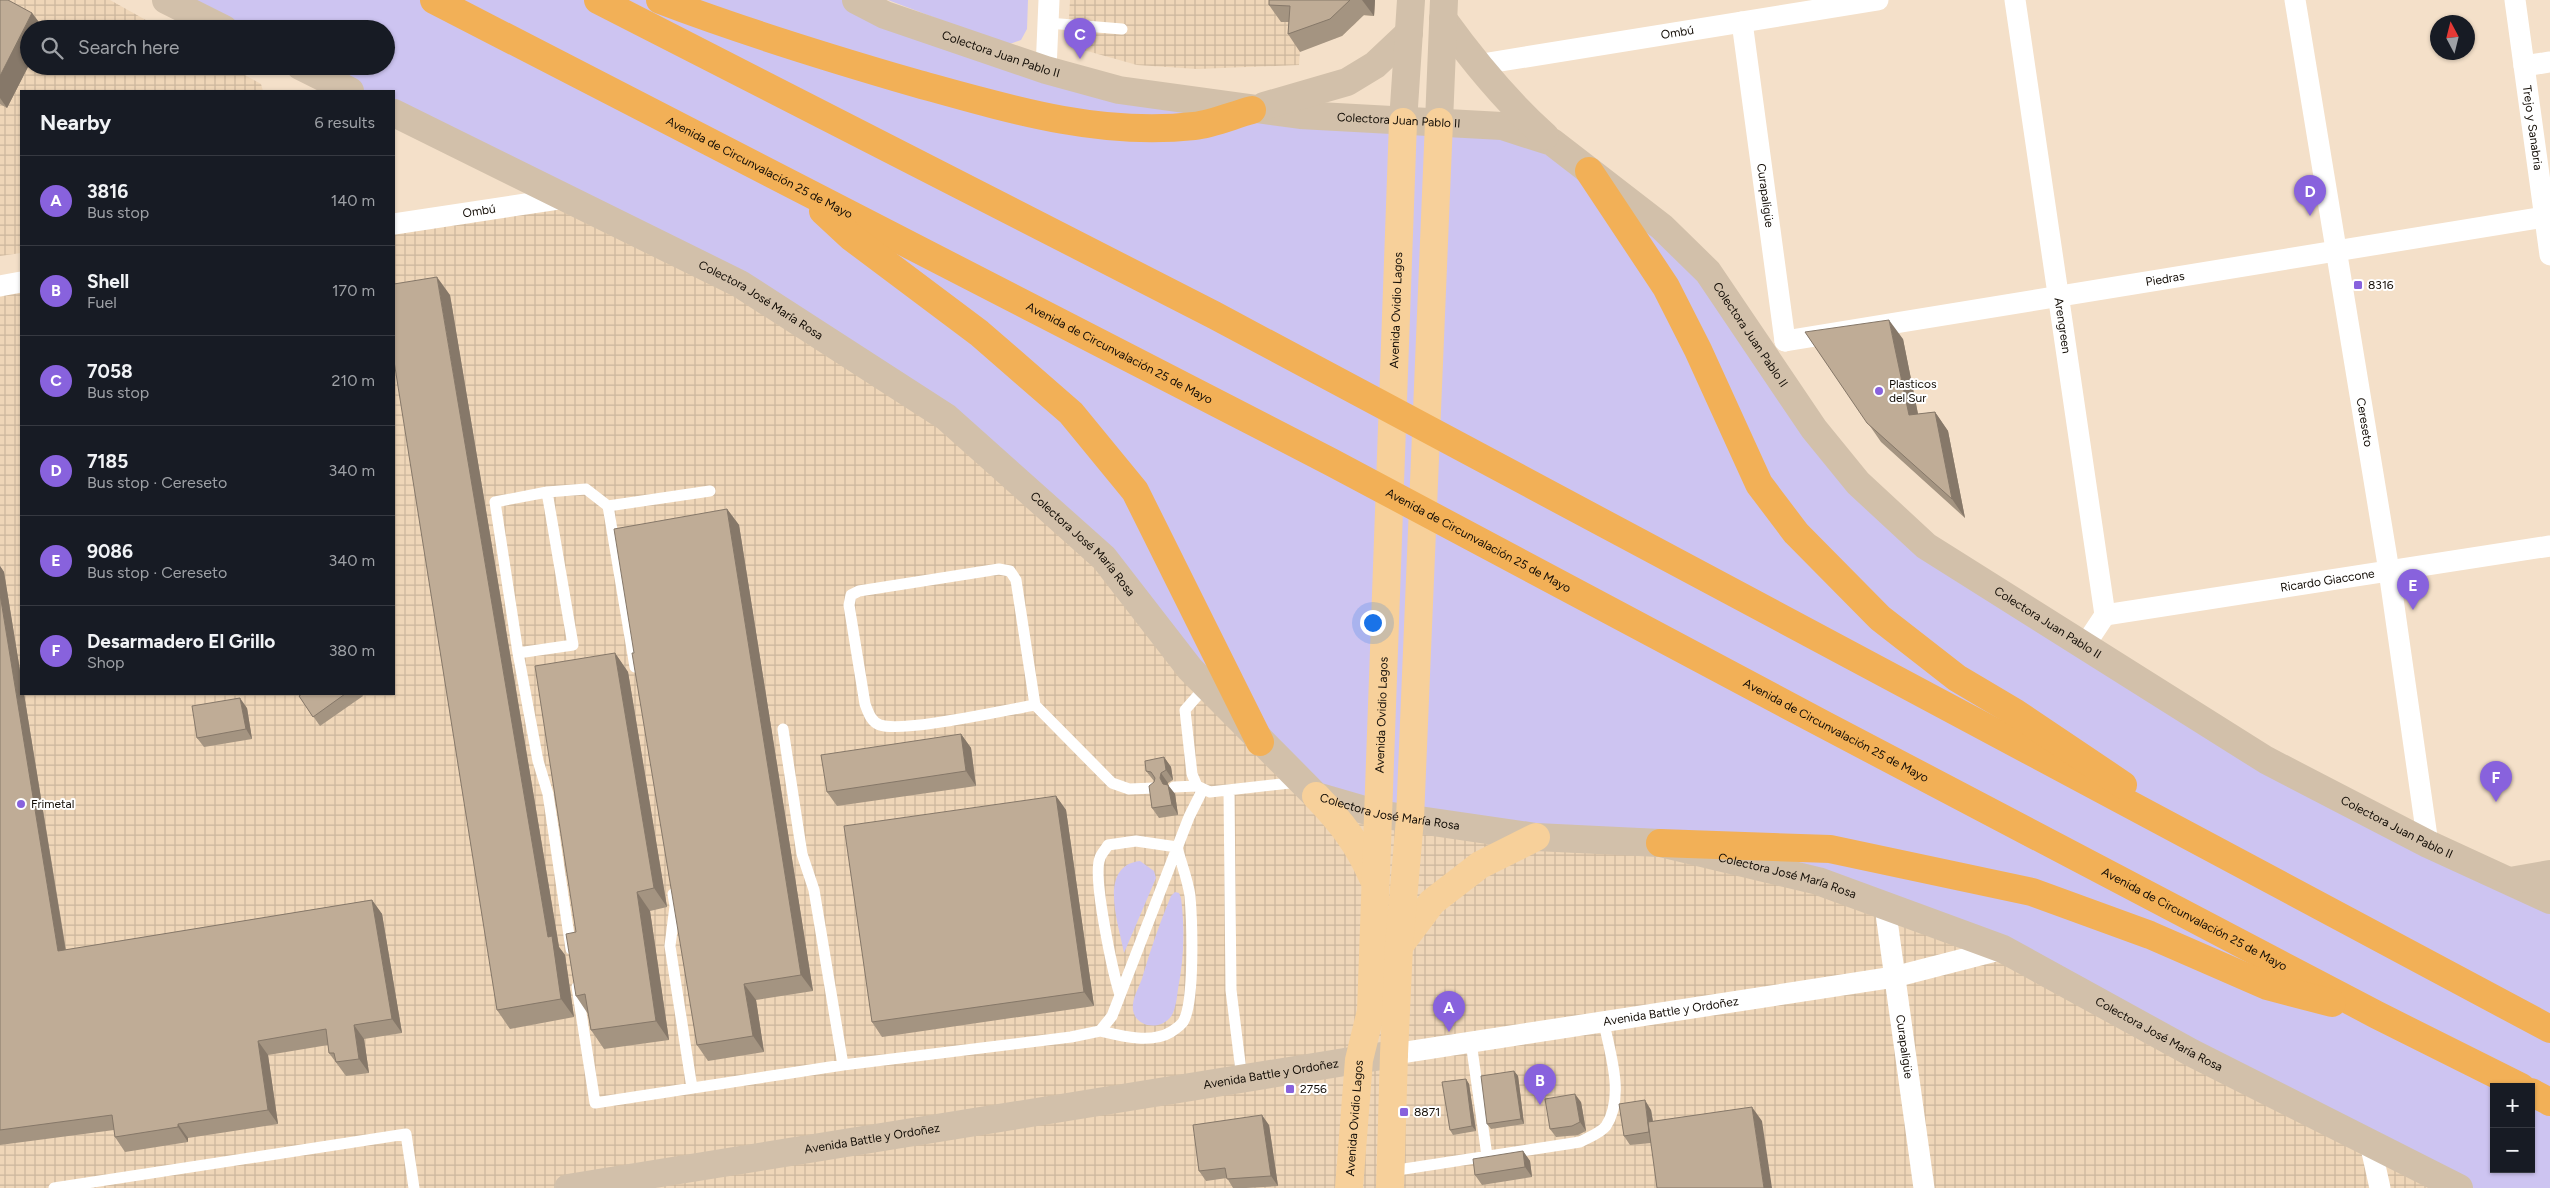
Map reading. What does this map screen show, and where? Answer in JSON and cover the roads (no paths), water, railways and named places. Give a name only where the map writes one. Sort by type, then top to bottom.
[{"type":"highway","name":"Avenida de Circunvalación 25 de Mayo","points":[[434,0],[1331,462],[2377,1015],[2512,1083]]},
{"type":"highway","points":[[598,0],[1214,315],[2260,876],[2550,1029]]},
{"type":"highway","points":[[660,0],[728,26],[880,73],[990,104],[1075,122],[1134,128],[1195,126],[1252,110]]},
{"type":"highway","points":[[1589,171],[1666,287],[1698,350],[1759,484],[1796,533],[1880,618],[1957,678],[2016,713],[2260,876]]},
{"type":"highway","points":[[803,190],[850,237],[979,333],[1072,413],[1135,491],[1260,742]]},
{"type":"highway","points":[[1660,843],[1830,849],[2032,892],[2150,935],[2267,986],[2377,1015]]},
{"type":"highway","points":[[2535,1094],[2550,1102]]},
{"type":"main road","points":[[166,0],[206,20]]},
{"type":"main road","name":"Colectora Juan Pablo II","points":[[856,0],[885,15],[1046,70],[1119,90],[1300,116],[1502,126],[1552,142],[1662,227],[1708,272],[1814,429],[1858,483],[1926,546],[2266,760],[2428,844],[2550,900]]},
{"type":"main road","name":"Avenida Ovidio Lagos","points":[[1349,1188],[1359,1060],[1370,1011],[1403,122],[1411,0]]},
{"type":"main road","points":[[1443,10],[1476,65],[1514,108],[1552,142]]},
{"type":"main road","points":[[1391,1179],[1399,946],[1410,819],[1443,10]]},
{"type":"main road","points":[[1252,110],[1347,82],[1375,65],[1409,33]]},
{"type":"main road","points":[[318,75],[348,90]]},
{"type":"main road","name":"Colectora José María Rosa","points":[[395,113],[740,284],[946,417],[1104,558],[1190,669],[1260,742],[1309,789],[1378,814],[1536,837],[1660,843],[1818,882],[2003,949],[2192,1053],[2458,1188]]},
{"type":"main road","points":[[1309,789],[1344,826],[1362,851],[1376,884]]},
{"type":"main road","points":[[1399,946],[1432,902],[1480,865],[1536,837]]},
{"type":"main road","points":[[2510,881],[2550,874]]},
{"type":"main road","name":"Avenida Battle y Ordoñez","points":[[568,1188],[1394,1054]]},
{"type":"street","points":[[1046,70],[1049,0]]},
{"type":"street","name":"Ombú","points":[[1476,65],[1878,0]]},
{"type":"street","name":"Arengreen","points":[[2015,0],[2105,615]]},
{"type":"street","name":"Cereseto","points":[[2295,0],[2389,571],[2428,844]]},
{"type":"street","name":"Trejo y Sanabria","points":[[2515,0],[2550,255]]},
{"type":"street","name":"Curapaligüe","points":[[1742,22],[1785,341]]},
{"type":"street","points":[[2524,66],[2550,62]]},
{"type":"street","name":"Ombú","points":[[395,224],[565,198]]},
{"type":"street","name":"Piedras","points":[[1785,341],[2544,217]]},
{"type":"street","points":[[0,286],[20,282]]},
{"type":"street","points":[[1767,361],[1785,341]]},
{"type":"street","name":"Ricardo Giaccone","points":[[2105,615],[2550,546]]},
{"type":"street","points":[[2085,645],[2105,615]]},
{"type":"street","name":"Curapaligüe","points":[[1885,906],[1894,957],[1894,977],[1924,1188]]},
{"type":"street","name":"Avenida Battle y Ordoñez","points":[[1394,1054],[1894,977],[2003,949]]},
{"type":"street","points":[[2370,1143],[2380,1188]]},
{"type":"lane","points":[[1048,23],[1122,30]]},
{"type":"lane","points":[[573,958],[548,794],[538,761],[518,653],[495,502],[548,492],[586,489],[608,506],[638,682]]},
{"type":"lane","points":[[608,506],[710,491]]},
{"type":"lane","points":[[518,653],[573,645],[548,492]]},
{"type":"lane","points":[[1035,705],[922,724],[895,727],[878,725],[870,718],[865,704],[849,605],[852,595],[859,591],[989,570],[1010,571],[1016,580],[1035,705],[1112,783],[1129,789],[1154,788]]},
{"type":"lane","points":[[1200,788],[1192,774],[1186,710],[1206,686]]},
{"type":"lane","points":[[783,729],[802,854],[814,890],[843,1065]]},
{"type":"lane","points":[[1174,787],[1200,788],[1210,792],[1309,789]]},
{"type":"lane","points":[[1100,1030],[1112,1016],[1200,788]]},
{"type":"lane","points":[[1229,790],[1231,990],[1242,1079]]},
{"type":"lane","points":[[1120,994],[1113,973],[1099,891],[1099,859],[1108,845],[1136,842],[1177,847]]},
{"type":"lane","points":[[576,978],[595,1103],[843,1065],[1071,1038],[1100,1030],[1125,1037],[1148,1037],[1171,1032],[1183,1021],[1189,997],[1192,956],[1190,895],[1177,847]]},
{"type":"lane","points":[[672,887],[675,906],[670,946],[692,1088]]},
{"type":"lane","points":[[1391,1179],[1487,1156],[1580,1142],[1605,1127],[1615,1103],[1614,1075],[1604,1023]]},
{"type":"lane","points":[[1471,1042],[1487,1156]]},
{"type":"lane","points":[[54,1188],[406,1134],[414,1188]]},
{"type":"place","name":"7058","points":[[1080,59]]},
{"type":"place","name":"7185","points":[[2310,216]]},
{"type":"place","name":"8316","points":[[2358,285]]},
{"type":"place","name":"Plasticos del Sur","points":[[1879,391]]},
{"type":"place","name":"9086","points":[[2413,610]]},
{"type":"place","name":"Desarmadero El Grillo","points":[[2496,802]]},
{"type":"place","name":"Frimetal","points":[[21,804]]},
{"type":"place","name":"3816","points":[[1449,1032]]},
{"type":"place","name":"2756","points":[[1290,1089]]},
{"type":"place","name":"Shell","points":[[1540,1105]]},
{"type":"place","name":"8871","points":[[1404,1112]]}]
